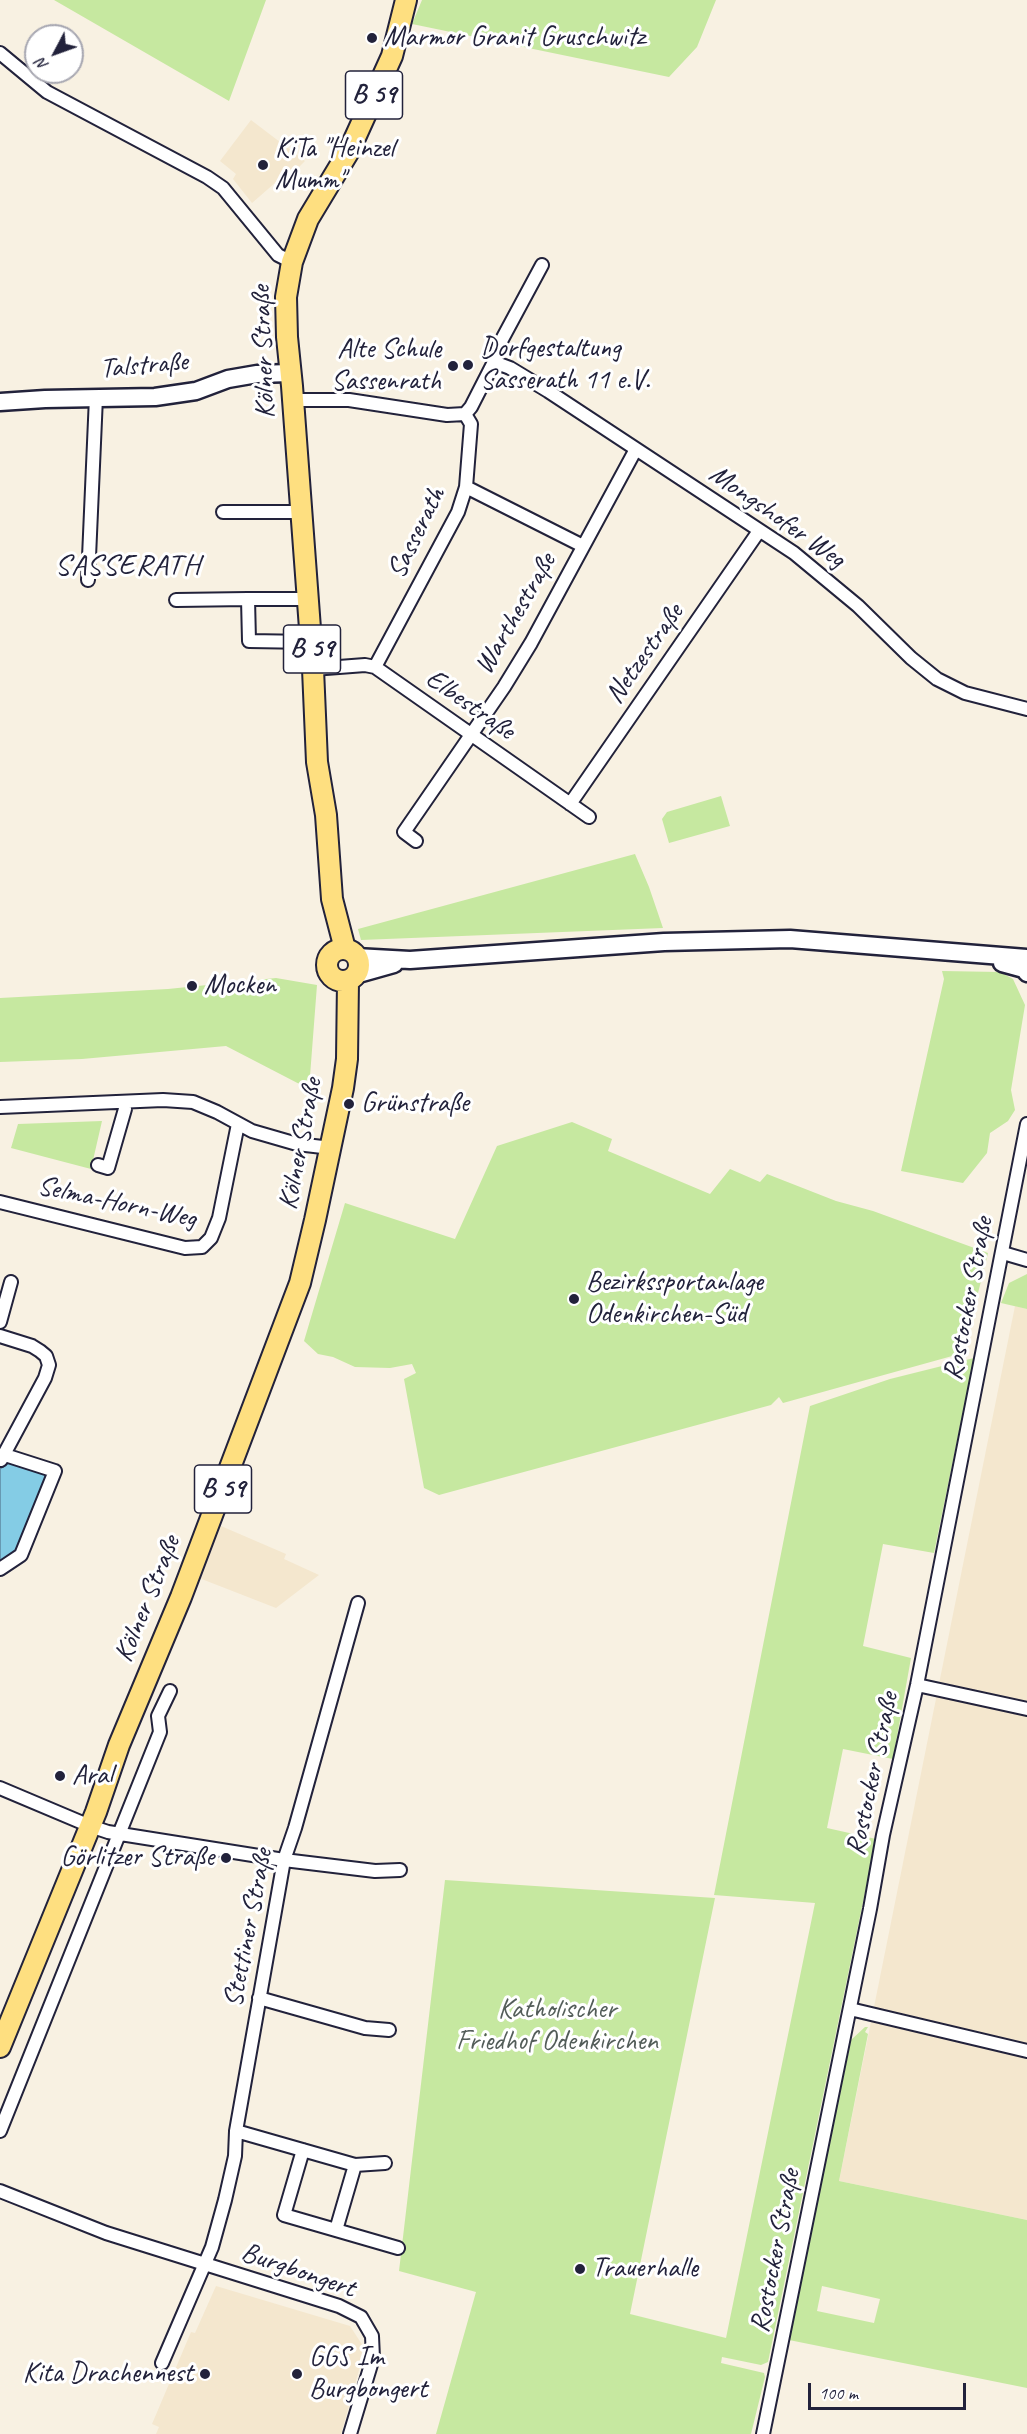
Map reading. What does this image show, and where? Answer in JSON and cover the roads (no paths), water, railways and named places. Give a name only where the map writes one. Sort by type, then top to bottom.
[{"type":"main road","name":"Kölner Straße","points":[[0,2047],[90,1826],[118,1745],[181,1597],[300,1283],[331,1148],[347,1059],[345,966],[329,939],[332,899],[326,815],[317,762],[313,669],[286,297],[292,262],[308,219],[349,151],[392,56],[406,0]]},
{"type":"main road","name":"Talstraße","points":[[0,402],[173,395],[196,391],[228,379],[256,374],[290,373]]},
{"type":"main road","points":[[345,966],[664,942],[790,939],[1027,958]]},
{"type":"main road","points":[[927,949],[1001,963],[1024,969],[1027,973]]},
{"type":"street","points":[[0,52],[47,92],[223,188],[278,255],[292,262]]},
{"type":"street","points":[[293,400],[349,400],[447,415],[465,414],[471,407],[494,362],[499,345],[542,265]]},
{"type":"street","name":"Mongshofer Weg","points":[[494,362],[510,368],[548,391],[821,574],[858,606],[911,658],[937,679],[965,693],[1027,709]]},
{"type":"street","points":[[88,580],[96,397]]},
{"type":"street","name":"Sasserath","points":[[375,667],[458,512],[466,487],[471,424],[465,414]]},
{"type":"street","name":"Warthestraße","points":[[416,841],[404,832],[471,736],[531,643],[636,449]]},
{"type":"street","name":"Warthestraße","points":[[466,487],[583,546]]},
{"type":"street","points":[[223,512],[302,512]]},
{"type":"street","name":"Netzestraße","points":[[570,804],[759,531]]},
{"type":"street","points":[[176,600],[308,598]]},
{"type":"street","points":[[248,599],[249,641],[311,642]]},
{"type":"street","points":[[313,669],[365,665],[375,667]]},
{"type":"street","name":"Elbestraße","points":[[375,667],[590,817]]},
{"type":"street","points":[[0,1107],[164,1100],[194,1102],[252,1131],[285,1141],[331,1148]]},
{"type":"street","points":[[98,1165],[108,1168],[124,1102]]},
{"type":"street","name":"Selma-Horn-Weg","points":[[0,1202],[185,1248],[202,1247],[209,1242],[219,1218],[238,1124]]},
{"type":"street","name":"Rostocker Straße","points":[[763,2434],[850,2009],[883,1835],[917,1685],[1027,1124]]},
{"type":"street","points":[[1003,1252],[1027,1260]]},
{"type":"street","points":[[0,1322],[11,1282]]},
{"type":"street","points":[[0,1336],[32,1346],[46,1356],[49,1365],[45,1378],[2,1458],[55,1471],[21,1555],[0,1569]]},
{"type":"street","name":"Stettiner Straße","points":[[205,2265],[225,2200],[235,2156],[236,2131],[284,1860],[358,1603]]},
{"type":"street","points":[[917,1685],[1027,1709]]},
{"type":"street","name":"Kölner Straße","points":[[0,2131],[160,1732],[158,1716],[170,1691]]},
{"type":"street","points":[[0,1788],[90,1826],[119,1834],[284,1860],[375,1871],[400,1870]]},
{"type":"street","points":[[259,1998],[365,2028],[389,2030]]},
{"type":"street","points":[[850,2009],[1027,2051]]},
{"type":"street","points":[[236,2131],[355,2165],[385,2163]]},
{"type":"street","points":[[303,2150],[284,2215],[398,2248]]},
{"type":"street","points":[[336,2230],[355,2165]]},
{"type":"street","name":"Burgbongert","points":[[0,2191],[106,2233],[339,2306],[361,2318],[372,2336],[373,2358],[350,2434]]},
{"type":"street","name":"Burgbongert","points":[[162,2363],[205,2265]]},
{"type":"water","points":[[9,1463],[44,1471],[46,1478],[21,1549],[0,1562],[0,1469]]},
{"type":"place","name":"Marmor Granit Gruschwitz","points":[[372,38]]},
{"type":"place","name":"KiTa \"Heinzel Mumm\"","points":[[263,165]]},
{"type":"place","name":"Dorfgestaltung Sasserath 11 e.V.","points":[[468,365]]},
{"type":"place","name":"Alte Schule Sassenrath","points":[[453,366]]},
{"type":"place","name":"Mocken","points":[[192,986]]},
{"type":"place","name":"Grünstraße","points":[[349,1104]]},
{"type":"place","name":"Bezirkssportanlage Odenkirchen-Süd","points":[[574,1299]]},
{"type":"place","name":"Aral","points":[[60,1776]]},
{"type":"place","name":"Görlitzer Straße","points":[[226,1858]]},
{"type":"place","name":"Trauerhalle","points":[[580,2269]]},
{"type":"place","name":"Kita Drachennest","points":[[205,2374]]},
{"type":"place","name":"GGS Im Burgbongert","points":[[297,2374]]},
{"type":"district","name":"SASSERATH","points":[[128,566]]},
{"type":"park label","name":"Katholischer Friedhof Odenkirchen","points":[[557,2026]]}]
